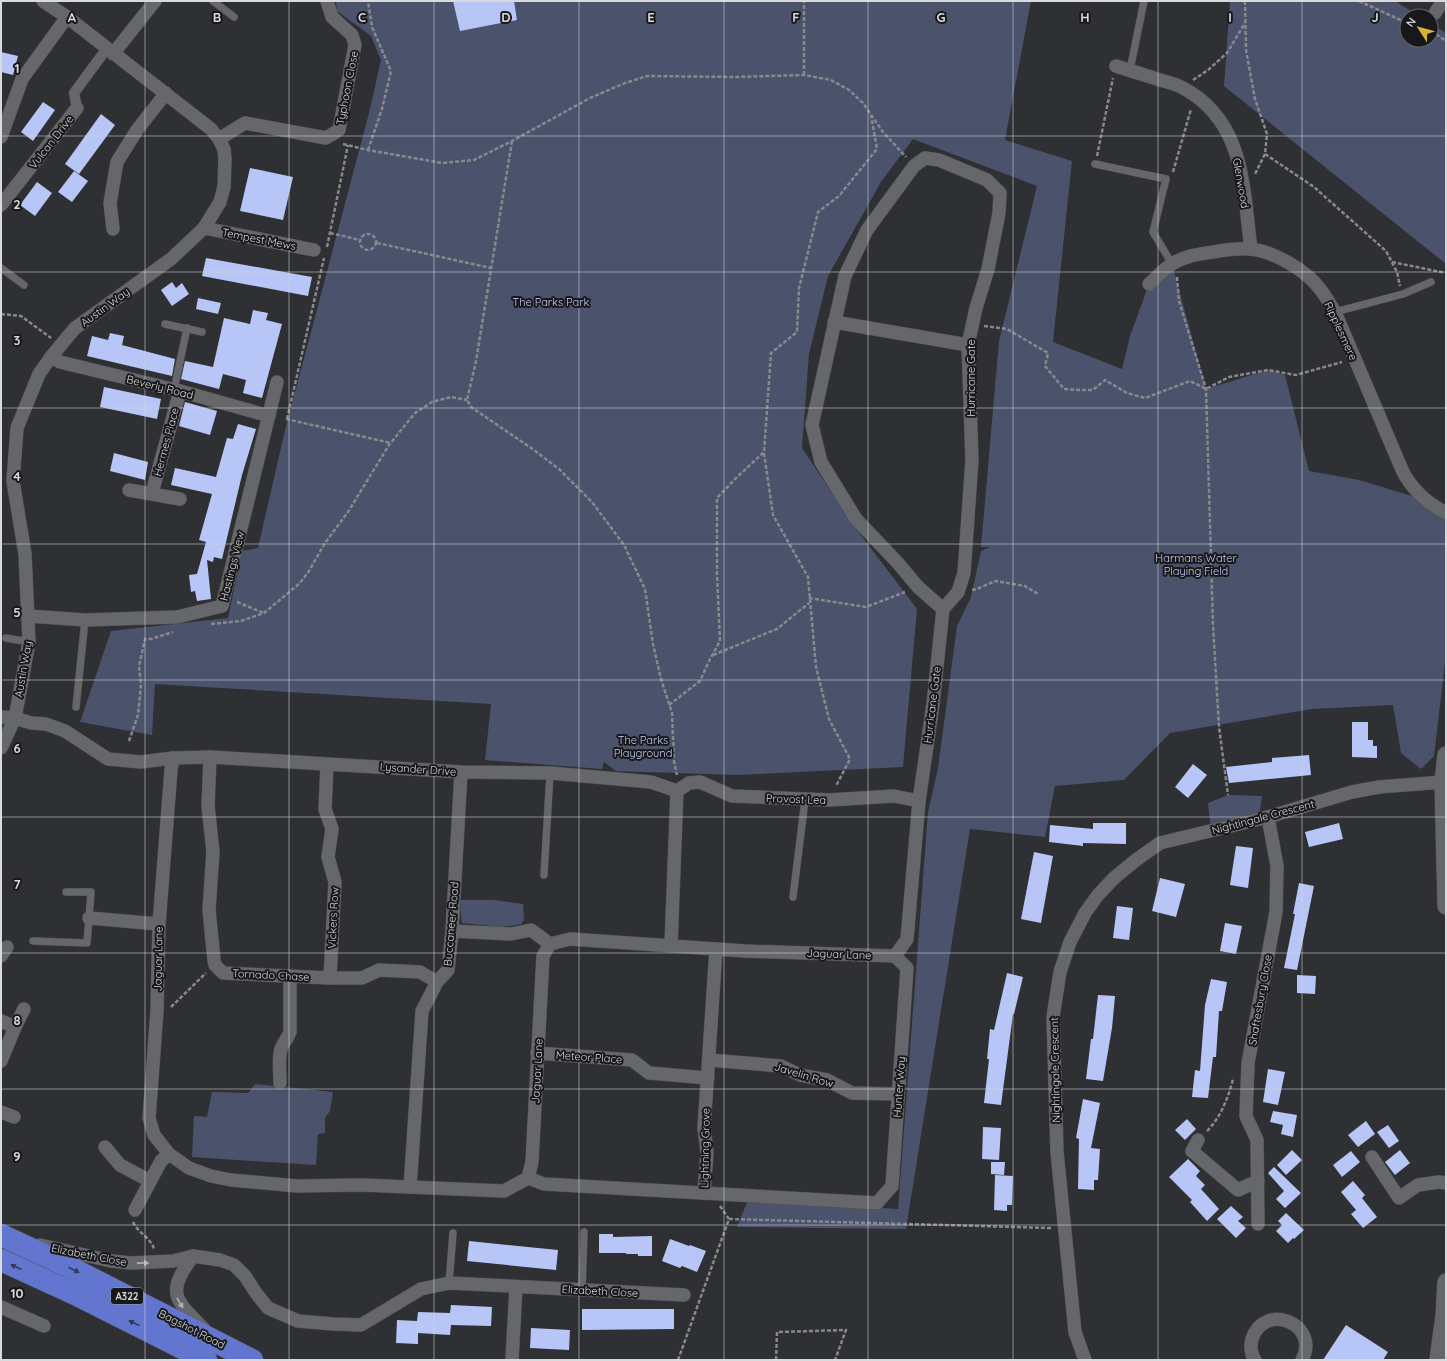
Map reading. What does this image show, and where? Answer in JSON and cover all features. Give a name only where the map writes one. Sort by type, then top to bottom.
[{"type":"highway","name":"Bagshot Road","points":[[5,1237],[63,1264],[252,1360]]},
{"type":"highway","name":"Bagshot Road","points":[[1,1260],[75,1294],[206,1360]]},
{"type":"highway","points":[[156,1334],[190,1360]]},
{"type":"street","name":"Austin Way","points":[[1,748],[15,718],[29,642],[25,554],[13,481],[17,428],[39,374],[75,328],[171,259],[204,228],[220,202],[224,187],[224,149],[219,139],[211,129],[166,93],[108,55],[67,17],[43,1]]},
{"type":"street","points":[[108,55],[154,1]]},
{"type":"street","name":"Typhoon Close","points":[[219,139],[245,123],[326,138],[339,130],[355,45],[352,35],[332,17],[328,1]]},
{"type":"street","points":[[1,138],[22,79],[67,17]]},
{"type":"street","name":"Vulcan Drive","points":[[1,205],[77,108],[74,93],[108,55]]},
{"type":"street","name":"Glenwood","points":[[1116,66],[1182,87],[1213,110],[1234,144],[1242,178],[1250,249]]},
{"type":"street","points":[[112,229],[110,203],[117,162],[137,130],[166,93]]},
{"type":"street","name":"Hurricane Gate","points":[[914,166],[925,158],[939,160],[987,180],[1000,193],[999,213],[992,248],[968,345],[972,460],[964,572],[958,592],[942,609],[933,704],[919,801]]},
{"type":"street","points":[[914,166],[867,230],[845,276],[812,425],[821,462],[856,519],[918,587],[942,609]]},
{"type":"street","name":"Tempest Mews","points":[[204,228],[322,253]]},
{"type":"street","name":"Ripplesmere","points":[[1149,284],[1174,263],[1196,255],[1234,249],[1250,249],[1288,262],[1304,274],[1320,288],[1335,312],[1409,484],[1419,495],[1446,513]]},
{"type":"street","points":[[834,322],[968,345]]},
{"type":"street","name":"Beverly Road","points":[[51,357],[60,362],[269,416]]},
{"type":"street","name":"Hastings View","points":[[28,616],[85,620],[177,617],[222,606],[277,382]]},
{"type":"street","name":"Hermes Place","points":[[152,493],[177,391]]},
{"type":"street","points":[[129,490],[180,499]]},
{"type":"street","name":"Lysander Drive","points":[[1,717],[15,718],[30,723],[46,724],[65,730],[108,759],[146,762],[173,758],[210,757],[461,772],[550,773],[651,782],[677,791]]},
{"type":"street","points":[[1446,755],[1443,782],[1446,901]]},
{"type":"street","points":[[210,757],[208,806],[213,852],[209,910],[215,965]]},
{"type":"street","name":"Jaguar Lane","points":[[173,758],[159,924],[157,1011],[149,1118],[154,1135],[169,1154],[189,1168],[211,1176],[231,1180],[298,1186],[362,1185],[504,1191],[528,1178],[532,1162],[543,956],[550,944],[570,939],[716,949],[895,956]]},
{"type":"street","name":"Vickers Row","points":[[327,764],[325,809],[332,829],[328,857],[335,882],[330,978]]},
{"type":"street","name":"Buccaneer Road","points":[[410,1188],[422,1011],[437,982],[448,970],[452,931],[461,772]]},
{"type":"street","name":"Provost Lea","points":[[677,791],[689,783],[700,782],[732,796],[829,800],[894,796],[919,801]]},
{"type":"street","name":"Nightingale Crescent","points":[[1085,1360],[1075,1332],[1065,1228],[1058,1152],[1053,1017],[1060,972],[1070,942],[1085,913],[1098,895],[1119,873],[1160,844],[1268,817],[1352,792],[1379,787],[1443,782]]},
{"type":"street","points":[[671,945],[677,791]]},
{"type":"street","points":[[895,956],[907,939],[919,801]]},
{"type":"street","name":"Shaftesbury Close","points":[[1258,1224],[1257,1140],[1246,1116],[1248,1063],[1276,912],[1277,866],[1268,817]]},
{"type":"street","points":[[89,918],[159,924]]},
{"type":"street","points":[[452,931],[511,934],[531,930],[550,944]]},
{"type":"street","name":"Lightning Grove","points":[[528,1178],[544,1184],[704,1194],[707,1152],[704,1128],[716,949]]},
{"type":"street","name":"Hunter Way","points":[[704,1194],[877,1204],[892,1186],[907,968],[895,956]]},
{"type":"street","name":"Tornado Chase","points":[[215,965],[223,973],[330,978],[362,978],[379,970],[420,972],[437,982]]},
{"type":"street","points":[[280,1083],[280,1052],[290,1032],[290,976]]},
{"type":"street","points":[[1,1061],[14,1027],[24,1009]]},
{"type":"street","points":[[1,1021],[14,1027]]},
{"type":"street","name":"Meteor Place","points":[[537,1054],[632,1060],[649,1073],[708,1078]]},
{"type":"street","name":"Javelin Row","points":[[709,1060],[781,1066],[800,1075],[827,1080],[852,1093],[898,1094]]},
{"type":"street","points":[[1,1112],[14,1117]]},
{"type":"street","points":[[1198,1140],[1192,1151],[1238,1190],[1258,1181]]},
{"type":"street","points":[[105,1147],[120,1165],[150,1181]]},
{"type":"street","points":[[135,1210],[161,1161],[169,1154]]},
{"type":"street","points":[[1372,1157],[1399,1198],[1418,1185],[1439,1182],[1446,1183]]},
{"type":"street","name":"Elizabeth Close","points":[[5,1237],[111,1261],[131,1263],[158,1262],[193,1256],[220,1260],[234,1265],[245,1276],[268,1308],[298,1321],[361,1325],[421,1289],[450,1283],[684,1295]]},
{"type":"street","points":[[193,1256],[180,1276],[176,1286],[176,1296],[185,1310],[214,1340]]},
{"type":"street","points":[[1441,1354],[1446,1282]]},
{"type":"street","points":[[512,1360],[516,1287]]},
{"type":"street","points":[[1,1307],[44,1326]]},
{"type":"street","points":[[1253,1359],[1251,1343],[1254,1334],[1259,1327],[1276,1319],[1286,1320],[1301,1330],[1306,1347],[1302,1360]]},
{"type":"lane","points":[[213,1],[234,16]]},
{"type":"lane","points":[[1130,70],[1144,1]]},
{"type":"lane","points":[[1095,164],[1166,180],[1153,232],[1174,263]]},
{"type":"lane","points":[[1,268],[24,285]]},
{"type":"lane","points":[[1335,312],[1403,294],[1431,282]]},
{"type":"lane","points":[[165,324],[202,332]]},
{"type":"lane","points":[[177,391],[187,328]]},
{"type":"lane","points":[[76,707],[85,620]]},
{"type":"lane","points":[[6,638],[29,642]]},
{"type":"lane","points":[[544,875],[550,773]]},
{"type":"lane","points":[[793,897],[805,800]]},
{"type":"lane","points":[[33,941],[87,942],[91,892],[66,892]]},
{"type":"lane","points":[[582,1290],[584,1232]]},
{"type":"lane","points":[[450,1283],[453,1233]]},
{"type":"path","points":[[368,1],[372,27],[391,71],[382,109],[368,150]]},
{"type":"path","points":[[804,1],[804,75]]},
{"type":"path","points":[[1244,197],[1265,154],[1267,134],[1255,99],[1246,50],[1245,1]]},
{"type":"path","points":[[1359,1],[1399,19]]},
{"type":"path","points":[[1182,87],[1208,70],[1227,53],[1245,23]]},
{"type":"path","points":[[1095,164],[1116,66]]},
{"type":"path","points":[[326,138],[368,150],[442,164],[474,160],[590,98],[625,83],[647,76],[735,78],[804,75],[831,80],[849,90],[863,103],[883,132],[914,166]]},
{"type":"path","points":[[1166,180],[1174,171],[1195,96]]},
{"type":"path","points":[[829,800],[850,759],[829,719],[816,667],[808,577],[773,515],[764,452],[771,353],[797,332],[799,288],[818,212],[839,196],[877,148],[871,115]]},
{"type":"path","points":[[512,141],[476,361],[467,400],[471,407],[559,469],[592,502],[624,545],[645,589],[653,644],[661,679],[672,713],[677,791]]},
{"type":"path","points":[[287,419],[322,253],[330,233],[348,145]]},
{"type":"path","points":[[1265,154],[1314,187],[1386,251],[1397,272],[1403,294]]},
{"type":"path","points":[[330,233],[360,240]]},
{"type":"path","points":[[372,234],[376,238],[376,243],[372,249],[366,250],[361,245],[360,240],[364,235],[372,234]]},
{"type":"path","points":[[376,243],[491,268]]},
{"type":"path","points":[[1392,262],[1446,273]]},
{"type":"path","points":[[1174,263],[1179,300],[1206,389],[1213,625],[1219,727],[1228,795]]},
{"type":"path","points":[[1,314],[21,316],[54,341]]},
{"type":"path","points":[[972,324],[1007,329],[1048,353],[1045,366],[1064,389],[1093,390],[1105,380],[1127,393],[1145,398],[1190,380],[1206,389]]},
{"type":"path","points":[[1206,389],[1229,376],[1268,370],[1296,375],[1354,359]]},
{"type":"path","points":[[207,624],[241,621],[264,613],[300,583],[325,542],[348,512],[391,443],[415,413],[432,402],[451,397],[467,400]]},
{"type":"path","points":[[269,416],[391,443]]},
{"type":"path","points":[[669,705],[700,681],[720,642],[717,574],[717,498],[764,452]]},
{"type":"path","points":[[958,592],[977,589],[995,581],[1025,586],[1038,594]]},
{"type":"path","points":[[809,598],[866,608],[918,587]]},
{"type":"path","points":[[224,597],[264,613]]},
{"type":"path","points":[[712,655],[777,629],[810,602]]},
{"type":"path","points":[[129,741],[138,715],[141,685],[139,666],[145,639],[151,639],[180,630]]},
{"type":"path","points":[[166,1012],[215,965]]},
{"type":"path","points":[[1198,1140],[1215,1123],[1229,1095],[1234,1072]]},
{"type":"path","points":[[135,1210],[132,1219],[136,1229],[152,1244],[154,1252]]},
{"type":"path","points":[[678,1360],[729,1219],[1065,1228]]},
{"type":"path","points":[[776,1360],[777,1332],[846,1330],[835,1360]]},
{"type":"green space","points":[[336,1],[1031,1],[1005,140],[1072,161],[1053,342],[1122,369],[1130,336],[1149,284],[1172,264],[1206,389],[1268,370],[1285,375],[1309,471],[1359,480],[1425,500],[1446,511],[1446,654],[1434,756],[1421,769],[1401,753],[1393,705],[1312,709],[1170,733],[1124,780],[1055,786],[1045,837],[970,829],[906,1229],[737,1227],[748,1200],[898,1209],[928,812],[938,768],[957,626],[971,597],[981,551],[990,547],[981,547],[999,341],[1037,186],[913,139],[881,182],[828,276],[809,354],[802,448],[854,526],[917,609],[903,767],[737,775],[616,771],[604,762],[602,769],[485,760],[491,704],[155,684],[152,735],[80,722],[111,631],[228,618],[242,551],[258,548],[285,430],[369,113],[381,60],[371,36],[337,11]]},
{"type":"green space","points":[[1230,1],[1395,1],[1406,8],[1399,8],[1399,48],[1439,48],[1439,29],[1446,33],[1446,264],[1224,86]]},
{"type":"green space","points":[[1228,795],[1262,796],[1259,819],[1211,831],[1208,803]]},
{"type":"green space","points":[[459,900],[494,900],[523,904],[524,920],[521,924],[503,927],[462,923]]},
{"type":"green space","points":[[255,1084],[333,1092],[330,1111],[325,1118],[325,1133],[318,1134],[316,1165],[192,1157],[194,1116],[207,1117],[212,1092],[248,1093]]},
{"type":"building","points":[[453,1],[514,1],[517,20],[460,31]]},
{"type":"building","points":[[1,52],[18,56],[13,75],[1,72]]},
{"type":"building","points":[[43,102],[55,110],[33,141],[21,132]]},
{"type":"building","points":[[101,114],[115,125],[79,174],[65,164]]},
{"type":"building","points":[[250,168],[293,177],[283,220],[240,211]]},
{"type":"building","points":[[74,171],[88,181],[72,202],[58,192]]},
{"type":"building","points":[[37,182],[52,193],[35,216],[20,205]]},
{"type":"building","points":[[206,258],[312,277],[308,296],[202,276]]},
{"type":"building","points":[[172,282],[176,288],[182,283],[189,294],[172,306],[161,290]]},
{"type":"building","points":[[198,298],[221,303],[218,314],[196,309]]},
{"type":"building","points":[[253,310],[268,313],[266,320],[282,324],[262,398],[243,393],[246,380],[223,374],[219,389],[181,379],[185,361],[213,367],[224,318],[250,324]]},
{"type":"building","points":[[110,333],[124,336],[122,345],[175,359],[172,376],[87,356],[92,336],[108,340]]},
{"type":"building","points":[[104,387],[161,399],[157,419],[100,407]]},
{"type":"building","points":[[185,402],[217,411],[210,435],[179,426]]},
{"type":"building","points":[[238,424],[256,429],[242,475],[222,559],[214,557],[213,562],[207,560],[211,599],[197,601],[195,591],[191,592],[189,575],[197,574],[206,542],[199,540],[212,494],[171,485],[175,468],[216,477],[227,438],[233,439]]},
{"type":"building","points":[[114,453],[148,462],[145,480],[110,471]]},
{"type":"building","points":[[1352,722],[1368,722],[1368,740],[1373,740],[1373,746],[1377,746],[1377,758],[1352,757]]},
{"type":"building","points":[[1309,755],[1311,775],[1229,783],[1226,767],[1272,762],[1272,758]]},
{"type":"building","points":[[1193,764],[1207,775],[1188,798],[1175,787]]},
{"type":"building","points":[[1093,823],[1126,823],[1126,844],[1083,843],[1083,846],[1049,842],[1050,825],[1093,829]]},
{"type":"building","points":[[1339,823],[1343,839],[1309,847],[1305,832]]},
{"type":"building","points":[[1236,846],[1253,848],[1248,888],[1230,885]]},
{"type":"building","points":[[1034,852],[1053,856],[1041,923],[1021,919]]},
{"type":"building","points":[[1160,878],[1185,884],[1176,917],[1152,911]]},
{"type":"building","points":[[1299,883],[1314,886],[1297,970],[1284,968],[1295,914],[1293,914]]},
{"type":"building","points":[[1117,906],[1133,908],[1129,940],[1113,938]]},
{"type":"building","points":[[1225,923],[1242,926],[1236,954],[1220,951]]},
{"type":"building","points":[[1007,973],[1023,977],[1013,1014],[1001,1105],[984,1103],[989,1059],[987,1059],[990,1029],[994,1030]]},
{"type":"building","points":[[1297,975],[1316,976],[1315,994],[1297,993]]},
{"type":"building","points":[[1211,979],[1227,982],[1222,1011],[1219,1011],[1216,1057],[1213,1057],[1208,1098],[1192,1097],[1195,1070],[1200,1071],[1205,1005]]},
{"type":"building","points":[[1098,995],[1115,996],[1112,1028],[1103,1081],[1086,1079],[1091,1039],[1093,1039]]},
{"type":"building","points":[[1268,1069],[1285,1072],[1278,1105],[1263,1102]]},
{"type":"building","points":[[1083,1099],[1100,1103],[1091,1148],[1100,1149],[1098,1180],[1094,1180],[1094,1190],[1078,1189],[1079,1139],[1076,1138]]},
{"type":"building","points":[[1273,1111],[1297,1115],[1293,1137],[1281,1134],[1283,1125],[1270,1122]]},
{"type":"building","points":[[1187,1119],[1196,1129],[1185,1140],[1175,1130]]},
{"type":"building","points":[[1366,1121],[1375,1134],[1358,1147],[1348,1135]]},
{"type":"building","points":[[1388,1125],[1399,1141],[1389,1148],[1377,1132]]},
{"type":"building","points":[[983,1127],[1001,1128],[999,1160],[982,1159]]},
{"type":"building","points":[[1292,1150],[1302,1160],[1286,1175],[1277,1165]]},
{"type":"building","points":[[1400,1150],[1410,1163],[1395,1175],[1385,1162]]},
{"type":"building","points":[[1351,1151],[1360,1162],[1342,1177],[1333,1165]]},
{"type":"building","points":[[1188,1159],[1200,1171],[1196,1176],[1205,1185],[1201,1189],[1219,1209],[1207,1221],[1190,1202],[1192,1200],[1169,1177]]},
{"type":"building","points":[[991,1162],[1005,1162],[1004,1175],[991,1174]]},
{"type":"building","points":[[1274,1167],[1301,1193],[1285,1208],[1276,1199],[1284,1191],[1268,1173]]},
{"type":"building","points":[[995,1175],[1013,1176],[1012,1205],[1007,1205],[1007,1211],[994,1210]]},
{"type":"building","points":[[1353,1181],[1365,1195],[1362,1198],[1377,1217],[1363,1228],[1351,1214],[1356,1210],[1341,1192]]},
{"type":"building","points":[[1231,1206],[1243,1217],[1238,1221],[1246,1228],[1236,1238],[1217,1219]]},
{"type":"building","points":[[1286,1213],[1304,1230],[1288,1243],[1276,1231],[1282,1225],[1278,1221]]},
{"type":"building","points":[[599,1234],[613,1234],[613,1237],[652,1236],[652,1256],[638,1256],[638,1254],[626,1253],[599,1253]]},
{"type":"building","points":[[670,1239],[706,1251],[697,1272],[682,1266],[680,1268],[662,1261]]},
{"type":"building","points":[[469,1241],[558,1250],[556,1270],[467,1261]]},
{"type":"building","points":[[451,1305],[492,1307],[491,1326],[451,1325],[450,1335],[418,1333],[418,1344],[396,1343],[397,1320],[417,1321],[418,1312],[450,1313]]},
{"type":"building","points":[[582,1309],[674,1309],[674,1329],[582,1330]]},
{"type":"building","points":[[1346,1325],[1388,1352],[1383,1360],[1323,1360]]},
{"type":"building","points":[[531,1328],[570,1330],[569,1350],[530,1348]]},
{"type":"park label","name":"The Parks Park","points":[[551,302]]},
{"type":"park label","name":"Harmans Water Playing Field","points":[[1196,564]]},
{"type":"park label","name":"The Parks Playground","points":[[643,746]]}]
